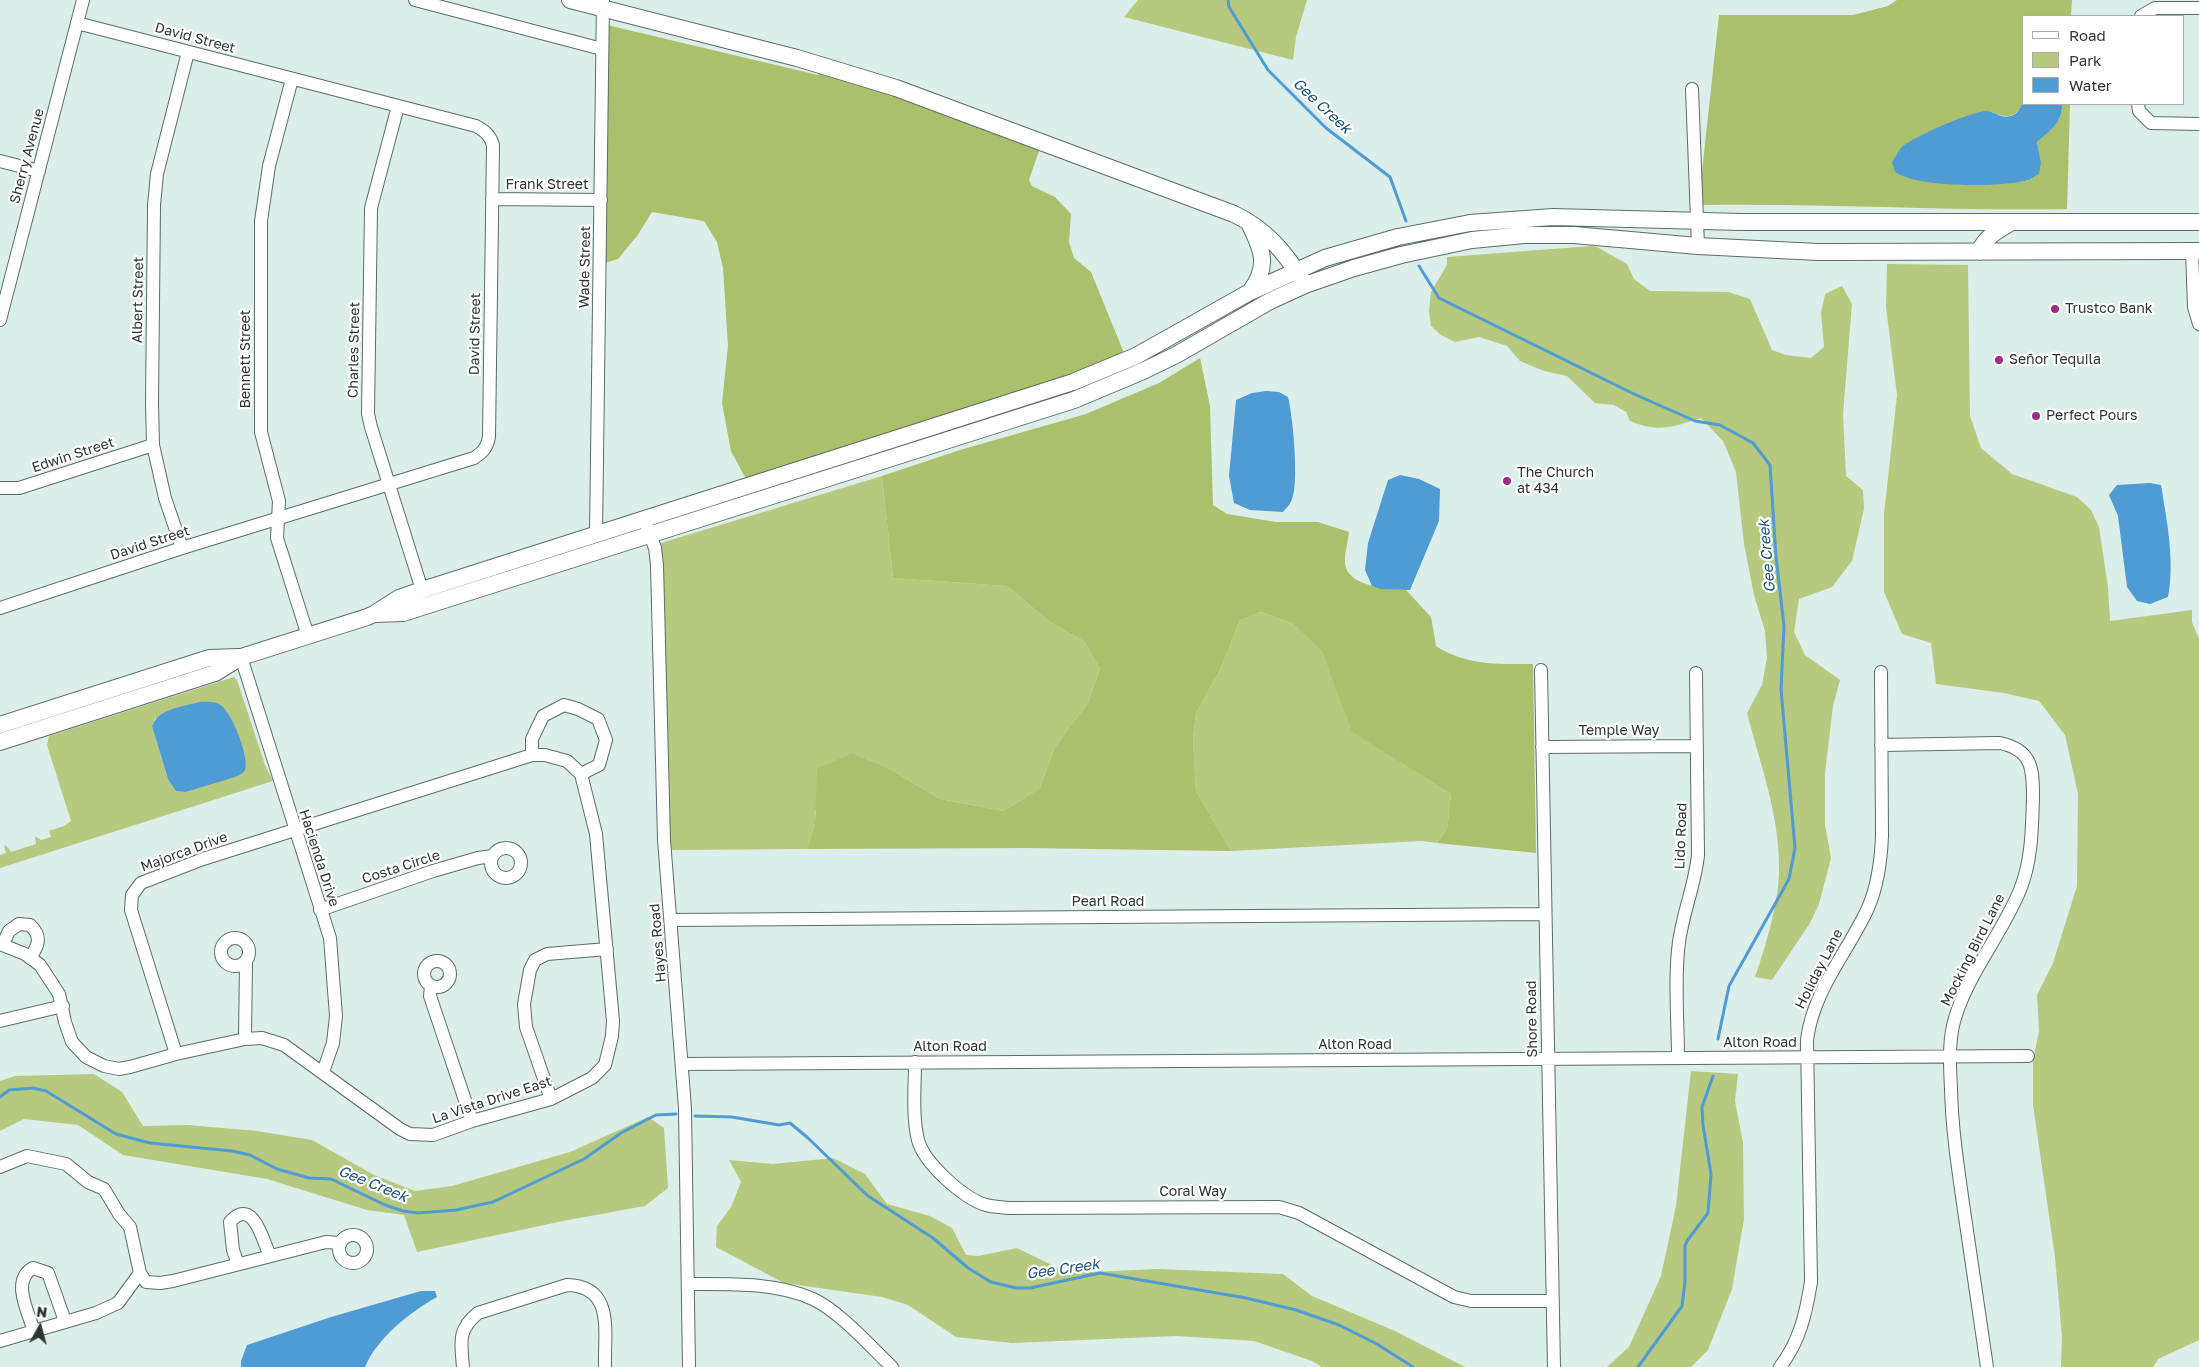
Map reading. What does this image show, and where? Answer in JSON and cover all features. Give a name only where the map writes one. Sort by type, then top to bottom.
[{"type":"main road","points":[[570,0],[603,4],[797,58],[896,88],[1248,220],[1272,238],[1300,278]]},
{"type":"main road","points":[[374,614],[403,613],[651,536],[1074,400],[1118,383],[1176,355],[1270,301],[1325,258],[1374,243],[1470,223],[1553,217],[1696,221],[2199,222]]},
{"type":"main road","points":[[1248,220],[1262,254],[1260,275],[1248,293]]},
{"type":"main road","points":[[1980,252],[1984,242],[1990,235],[2012,222]]},
{"type":"main road","points":[[0,742],[215,673],[241,657],[374,614],[399,598],[422,590],[986,410],[1105,370],[1157,345],[1248,293],[1300,278],[1354,268],[1401,255],[1447,245],[1502,237],[1574,235],[1698,246],[1818,252],[1980,252],[2197,247]]},
{"type":"main road","points":[[964,436],[980,422],[986,410]]},
{"type":"main road","points":[[0,725],[209,658],[241,657]]},
{"type":"street","name":"Sherry Avenue","points":[[0,320],[83,0]]},
{"type":"street","points":[[414,0],[602,49]]},
{"type":"street","name":"Wade Street","points":[[596,535],[603,4]]},
{"type":"street","points":[[2143,15],[2155,8],[2199,8]]},
{"type":"street","name":"David Street","points":[[0,608],[182,548],[278,520],[474,458],[488,446],[493,144],[486,132],[476,126],[77,23]]},
{"type":"street","name":"Albert Street","points":[[182,548],[165,498],[154,445],[152,403],[154,205],[157,174],[188,52]]},
{"type":"street","name":"Bennett Street","points":[[292,79],[269,166],[261,221],[261,432],[279,501],[277,538],[308,636]]},
{"type":"street","points":[[1692,89],[1698,246]]},
{"type":"street","points":[[2138,105],[2138,111],[2151,123],[2199,124]]},
{"type":"street","name":"Charles Street","points":[[398,106],[373,196],[370,224],[368,414],[422,590]]},
{"type":"street","points":[[0,162],[39,171]]},
{"type":"street","name":"Frank Street","points":[[492,199],[601,200]]},
{"type":"street","points":[[2197,247],[2194,307],[2199,324]]},
{"type":"street","name":"Edwin Street","points":[[0,488],[19,488],[154,445]]},
{"type":"street","name":"Hayes Road","points":[[644,520],[651,536],[657,564],[664,840],[683,1064],[689,1367]]},
{"type":"street","name":"Hacienda Drive","points":[[241,657],[330,938],[336,1016],[333,1043],[323,1072]]},
{"type":"street","name":"Shore Road","points":[[1540,670],[1554,1367]]},
{"type":"street","name":"Holiday Lane","points":[[1780,1367],[1800,1334],[1806,1312],[1810,1282],[1809,1022],[1818,998],[1868,907],[1876,885],[1880,862],[1882,836],[1881,672]]},
{"type":"street","name":"Lido Road","points":[[1678,1058],[1678,944],[1682,922],[1696,874],[1698,855],[1696,673]]},
{"type":"street","points":[[295,830],[532,755],[545,755],[567,761],[581,774],[598,765],[606,740],[598,718],[564,705],[543,716],[532,739],[532,755]]},
{"type":"street","name":"Mocking Bird Lane","points":[[1881,745],[2012,746],[2030,762],[2033,775],[2032,844],[2027,869],[2020,891],[1960,1002],[1954,1021],[1950,1056],[1955,1147],[1987,1367]]},
{"type":"street","name":"Temple Way","points":[[1542,747],[1696,746]]},
{"type":"street","name":"La Vista Drive East","points":[[1,944],[40,965],[53,982],[63,1006],[65,1022],[72,1042],[86,1057],[96,1063],[119,1069],[130,1068],[176,1054],[246,1039],[262,1038],[284,1045],[387,1120],[410,1134],[433,1135],[472,1121],[551,1099],[592,1078],[604,1064],[612,1036],[607,949],[596,834],[581,774]]},
{"type":"street","name":"Majorca Drive","points":[[176,1054],[136,929],[131,910],[132,895],[140,883],[203,859],[295,830]]},
{"type":"street","name":"Costa Circle","points":[[320,910],[433,871],[478,858],[493,856]]},
{"type":"street","name":"Pearl Road","points":[[671,920],[1545,914]]},
{"type":"street","points":[[1,944],[9,931],[19,924],[30,925],[38,934],[39,942],[30,958]]},
{"type":"street","points":[[551,1099],[526,1027],[524,1004],[530,970],[535,960],[547,954],[607,949]]},
{"type":"street","points":[[246,962],[246,1039]]},
{"type":"street","points":[[431,986],[430,996],[472,1121]]},
{"type":"street","points":[[0,1021],[63,1006]]},
{"type":"street","name":"Alton Road","points":[[683,1064],[2028,1056]]},
{"type":"street","name":"Coral Way","points":[[915,1062],[916,1122],[918,1141],[924,1154],[970,1198],[986,1205],[1009,1208],[1279,1207],[1299,1213],[1454,1297],[1471,1301],[1553,1301]]},
{"type":"street","points":[[0,1167],[27,1156],[66,1164],[88,1182],[104,1189],[119,1214],[130,1227],[140,1273],[146,1282],[160,1283],[326,1242],[339,1243]]},
{"type":"street","points":[[238,1264],[233,1250],[230,1222],[242,1214],[248,1215],[256,1222],[270,1256]]},
{"type":"street","points":[[34,1331],[22,1284],[25,1273],[33,1268],[48,1273],[65,1321]]},
{"type":"street","points":[[0,1340],[96,1313],[118,1303],[140,1273]]},
{"type":"street","points":[[688,1284],[733,1284],[774,1288],[814,1300],[834,1313],[892,1367]]},
{"type":"street","points":[[463,1367],[462,1330],[478,1313],[567,1285],[581,1285],[592,1291],[600,1300],[604,1310],[605,1367]]},
{"type":"green space","points":[[1138,0],[1307,0],[1296,37],[1293,60],[1124,17]]},
{"type":"green space","points":[[1897,0],[2072,0],[2071,15],[2022,15],[2021,107],[2010,116],[2002,116],[1992,112],[1938,183],[1988,184],[2027,181],[2041,162],[2037,142],[2058,121],[2062,105],[2070,105],[2067,209],[1701,205],[1700,190],[1719,15],[1853,15],[1888,6]]},
{"type":"green space","points":[[607,25],[818,75],[818,70],[895,94],[1040,148],[1029,180],[1032,186],[1055,197],[1071,214],[1069,242],[1074,258],[1091,272],[1124,353],[1083,372],[747,481],[731,451],[722,403],[728,346],[723,268],[717,242],[704,221],[652,212],[637,236],[618,259],[605,263]]},
{"type":"green space","points":[[1592,246],[1627,264],[1634,279],[1650,291],[1728,292],[1750,299],[1772,350],[1786,355],[1811,358],[1824,347],[1821,313],[1825,294],[1842,286],[1852,304],[1843,414],[1846,476],[1863,490],[1864,509],[1852,561],[1832,587],[1799,599],[1794,632],[1805,655],[1840,680],[1833,706],[1825,773],[1825,825],[1831,858],[1819,904],[1810,923],[1772,980],[1755,977],[1768,937],[1775,907],[1779,879],[1778,847],[1768,789],[1747,713],[1762,685],[1767,658],[1765,631],[1754,595],[1744,544],[1736,472],[1723,441],[1701,418],[1682,424],[1658,428],[1640,425],[1630,421],[1626,412],[1614,405],[1595,403],[1567,376],[1544,371],[1520,361],[1507,346],[1479,337],[1455,342],[1441,335],[1431,326],[1429,311],[1431,292],[1447,265],[1447,257]]},
{"type":"green space","points":[[1887,264],[1968,265],[1970,416],[1981,448],[2012,474],[2077,497],[2091,510],[2099,527],[2108,587],[2110,621],[2192,610],[2192,622],[2199,639],[2199,1340],[2158,1359],[2153,1367],[2061,1367],[2062,1337],[2055,1257],[2033,1105],[2033,1061],[2039,1031],[2037,995],[2053,963],[2077,886],[2078,794],[2065,735],[2039,701],[2004,693],[1936,684],[1931,643],[1902,634],[1884,592],[1884,514],[1897,395],[1886,307]]},
{"type":"green space","points":[[1200,358],[1210,406],[1213,505],[1227,514],[1276,522],[1318,522],[1349,532],[1345,560],[1348,572],[1353,578],[1370,585],[1406,590],[1431,617],[1436,646],[1447,653],[1471,660],[1495,664],[1533,664],[1536,853],[1437,843],[1447,829],[1451,794],[1352,732],[1322,652],[1292,623],[1261,612],[1240,620],[1221,668],[1196,713],[1193,738],[1196,791],[1231,851],[1025,848],[807,849],[815,824],[817,769],[852,753],[886,767],[940,799],[1004,811],[1040,788],[1055,747],[1088,703],[1100,669],[1085,642],[1050,622],[1007,586],[893,578],[882,476],[960,450],[1086,414],[1159,383]]},
{"type":"green space","points":[[882,476],[893,578],[1007,586],[1050,622],[1085,642],[1100,669],[1088,703],[1055,747],[1040,788],[1004,811],[940,799],[886,767],[852,753],[815,811],[815,824],[807,849],[670,850],[661,543]]},
{"type":"green space","points":[[1261,612],[1292,623],[1322,652],[1353,732],[1451,794],[1447,829],[1437,843],[1422,841],[1231,851],[1196,791],[1193,738],[1196,713],[1221,668],[1240,620]]},
{"type":"green space","points":[[234,677],[237,680],[265,765],[273,781],[0,868],[0,855],[6,853],[4,846],[6,845],[11,852],[36,844],[35,836],[41,840],[51,837],[49,831],[64,826],[71,821],[47,745],[49,736]],"holes":[[[155,718],[242,774],[186,792],[168,779],[152,726]]]},
{"type":"green space","points":[[1691,1071],[1738,1074],[1735,1101],[1743,1143],[1744,1219],[1732,1289],[1708,1350],[1691,1367],[1607,1367],[1629,1347],[1661,1276],[1676,1206]]},
{"type":"green space","points":[[94,1074],[122,1092],[143,1126],[188,1125],[257,1131],[312,1140],[374,1175],[415,1191],[452,1186],[570,1152],[648,1117],[664,1128],[668,1188],[645,1206],[568,1220],[417,1252],[404,1215],[367,1210],[267,1179],[123,1155],[78,1125],[24,1119],[0,1131],[0,1081],[15,1076]]},
{"type":"green space","points":[[833,1158],[865,1174],[887,1204],[930,1216],[952,1228],[966,1255],[978,1256],[1017,1248],[1068,1273],[1157,1269],[1283,1274],[1312,1296],[1395,1331],[1465,1367],[1322,1367],[1312,1361],[1254,1341],[1176,1336],[1012,1343],[956,1337],[908,1305],[882,1297],[784,1283],[716,1247],[717,1226],[731,1207],[741,1182],[729,1160],[773,1164]]},
{"type":"water","points":[[2022,104],[2062,105],[2058,121],[2037,142],[2041,162],[2039,174],[2031,179],[2012,183],[1958,185],[1921,181],[1895,172],[1892,162],[1898,152],[1915,139],[1941,126],[1978,112],[1989,111],[2007,117],[2020,109]]},
{"type":"water","points":[[1279,392],[1288,397],[1292,419],[1295,449],[1294,491],[1291,503],[1283,512],[1250,510],[1234,503],[1229,476],[1236,400],[1252,393]]},
{"type":"water","points":[[1400,475],[1419,479],[1440,489],[1439,521],[1410,590],[1381,589],[1372,586],[1365,570],[1368,543],[1388,480]]},
{"type":"water","points":[[2150,483],[2161,485],[2166,513],[2171,570],[2168,597],[2150,604],[2137,601],[2127,587],[2118,516],[2109,495],[2117,485]]},
{"type":"water","points":[[199,702],[219,704],[229,715],[245,755],[245,770],[235,777],[186,792],[176,791],[168,779],[152,726],[160,715],[179,707]]},
{"type":"water","points":[[421,1291],[435,1291],[437,1297],[416,1310],[395,1327],[378,1346],[365,1367],[241,1367],[241,1361],[247,1345],[331,1317]]},
{"type":"waterway","name":"Gee Creek","points":[[1228,0],[1229,7],[1268,70],[1326,128],[1390,177],[1406,221]]},
{"type":"waterway","name":"Gee Creek","points":[[1419,266],[1439,298],[1634,394],[1695,421],[1720,425],[1753,443],[1770,465],[1776,557],[1784,626],[1781,689],[1795,848],[1789,879],[1729,986],[1718,1039]]},
{"type":"waterway","name":"Gee Creek","points":[[1638,1367],[1682,1306],[1685,1282],[1685,1246],[1708,1213],[1711,1174],[1702,1107],[1713,1076]]},
{"type":"waterway","name":"Gee Creek","points":[[0,1097],[9,1090],[33,1088],[46,1091],[116,1134],[150,1143],[232,1151],[250,1155],[277,1169],[309,1178],[331,1179],[385,1205],[403,1211],[418,1213],[456,1210],[493,1202],[584,1159],[621,1133],[656,1115],[676,1114]]},
{"type":"waterway","name":"Gee Creek","points":[[695,1116],[732,1117],[779,1125],[790,1123],[868,1196],[933,1238],[968,1268],[991,1282],[1016,1288],[1030,1288],[1100,1273],[1246,1298],[1296,1310],[1339,1325],[1377,1344],[1413,1367]]},
{"type":"place","name":"Trustco Bank","points":[[2055,309]]},
{"type":"place","name":"Señor Tequila","points":[[1999,360]]},
{"type":"place","name":"Perfect Pours","points":[[2036,416]]},
{"type":"place","name":"The Church at 434","points":[[1507,481]]}]
